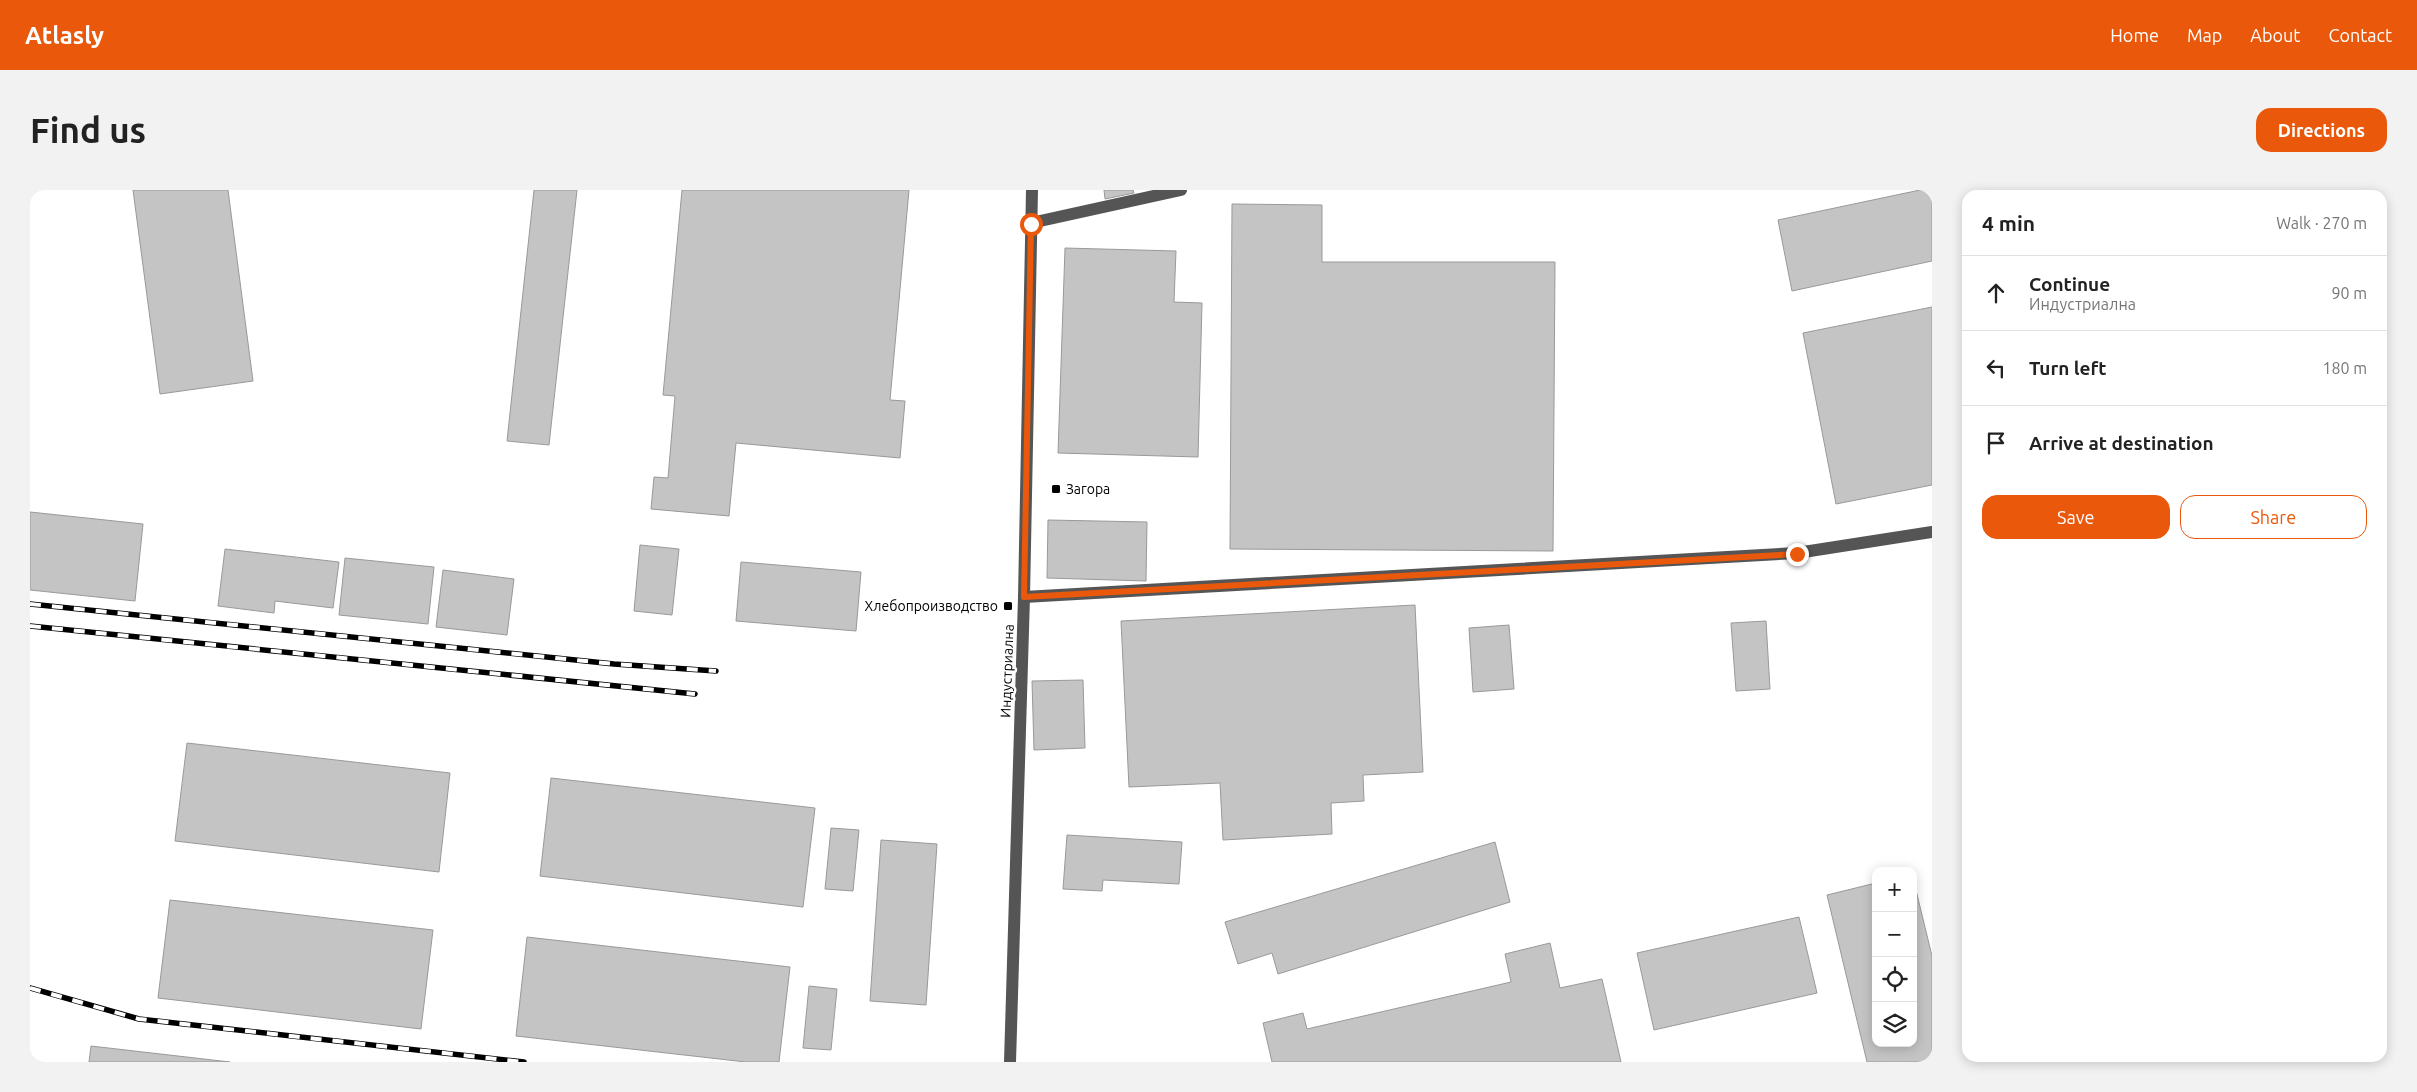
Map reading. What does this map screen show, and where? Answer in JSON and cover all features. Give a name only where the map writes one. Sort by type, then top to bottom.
[{"type":"street","name":"Индустриална","points":[[1010,1062],[1024,597],[1032,190]]},
{"type":"street","points":[[1031,224],[1181,190]]},
{"type":"street","points":[[1024,597],[1797,554],[1932,532]]},
{"type":"building","points":[[133,190],[228,190],[253,381],[160,394]]},
{"type":"building","points":[[534,190],[577,190],[549,445],[507,441]]},
{"type":"building","points":[[682,190],[909,190],[890,400],[905,401],[900,458],[736,443],[729,516],[651,509],[654,477],[668,478],[675,396],[663,395]]},
{"type":"building","points":[[1104,190],[1133,190],[1134,193],[1105,199]]},
{"type":"building","points":[[1920,190],[1932,190],[1932,261],[1792,291],[1778,220]]},
{"type":"building","points":[[1232,204],[1322,205],[1322,262],[1555,262],[1553,551],[1230,549]]},
{"type":"building","points":[[1065,248],[1176,251],[1174,302],[1202,303],[1198,457],[1058,453]]},
{"type":"building","points":[[1932,307],[1932,485],[1836,504],[1803,333]]},
{"type":"building","points":[[30,512],[143,524],[135,601],[30,590]]},
{"type":"building","points":[[1048,520],[1147,522],[1146,581],[1047,578]]},
{"type":"building","points":[[640,545],[679,549],[672,615],[634,611]]},
{"type":"building","points":[[225,549],[339,562],[333,608],[275,601],[274,613],[218,606]]},
{"type":"building","points":[[345,558],[434,567],[428,624],[339,615]]},
{"type":"building","points":[[741,562],[861,572],[856,631],[736,621]]},
{"type":"building","points":[[443,570],[514,579],[507,635],[436,627]]},
{"type":"building","points":[[1415,605],[1423,772],[1363,775],[1364,801],[1331,803],[1332,834],[1223,840],[1220,783],[1129,787],[1121,621]]},
{"type":"building","points":[[1766,621],[1770,689],[1736,691],[1731,623]]},
{"type":"building","points":[[1509,625],[1514,689],[1473,692],[1469,628]]},
{"type":"building","points":[[1083,680],[1085,748],[1034,750],[1032,681]]},
{"type":"building","points":[[187,743],[450,773],[439,872],[175,841]]},
{"type":"building","points":[[551,778],[815,808],[803,907],[540,876]]},
{"type":"building","points":[[831,828],[859,830],[853,891],[825,889]]},
{"type":"building","points":[[1067,835],[1182,842],[1179,884],[1103,880],[1102,891],[1063,889]]},
{"type":"building","points":[[881,840],[937,844],[926,1005],[870,1001]]},
{"type":"building","points":[[1495,842],[1510,902],[1278,974],[1272,953],[1238,964],[1225,922]]},
{"type":"building","points":[[1872,884],[1872,1047],[1917,1047],[1917,894],[1932,956],[1932,1062],[1867,1062],[1827,895]]},
{"type":"building","points":[[170,900],[433,930],[421,1029],[158,998]]},
{"type":"building","points":[[1799,917],[1817,993],[1654,1030],[1637,953]]},
{"type":"building","points":[[527,937],[790,967],[779,1062],[746,1062],[516,1036]]},
{"type":"building","points":[[1550,943],[1560,988],[1602,979],[1621,1062],[1272,1062],[1263,1023],[1303,1013],[1307,1029],[1511,982],[1505,954]]},
{"type":"building","points":[[809,986],[837,989],[831,1050],[803,1048]]},
{"type":"building","points":[[91,1046],[230,1062],[89,1062]]},
{"type":"railway","points":[[30,604],[614,664],[716,671]]},
{"type":"railway","points":[[30,626],[695,694]]},
{"type":"railway","points":[[30,988],[139,1019],[524,1062]]},
{"type":"place","name":"Загора","points":[[1056,489]]},
{"type":"place","name":"Хлебопроизводство","points":[[1008,606]]},
{"type":"route","points":[[1031,224],[1024,597],[1797,554]]}]
